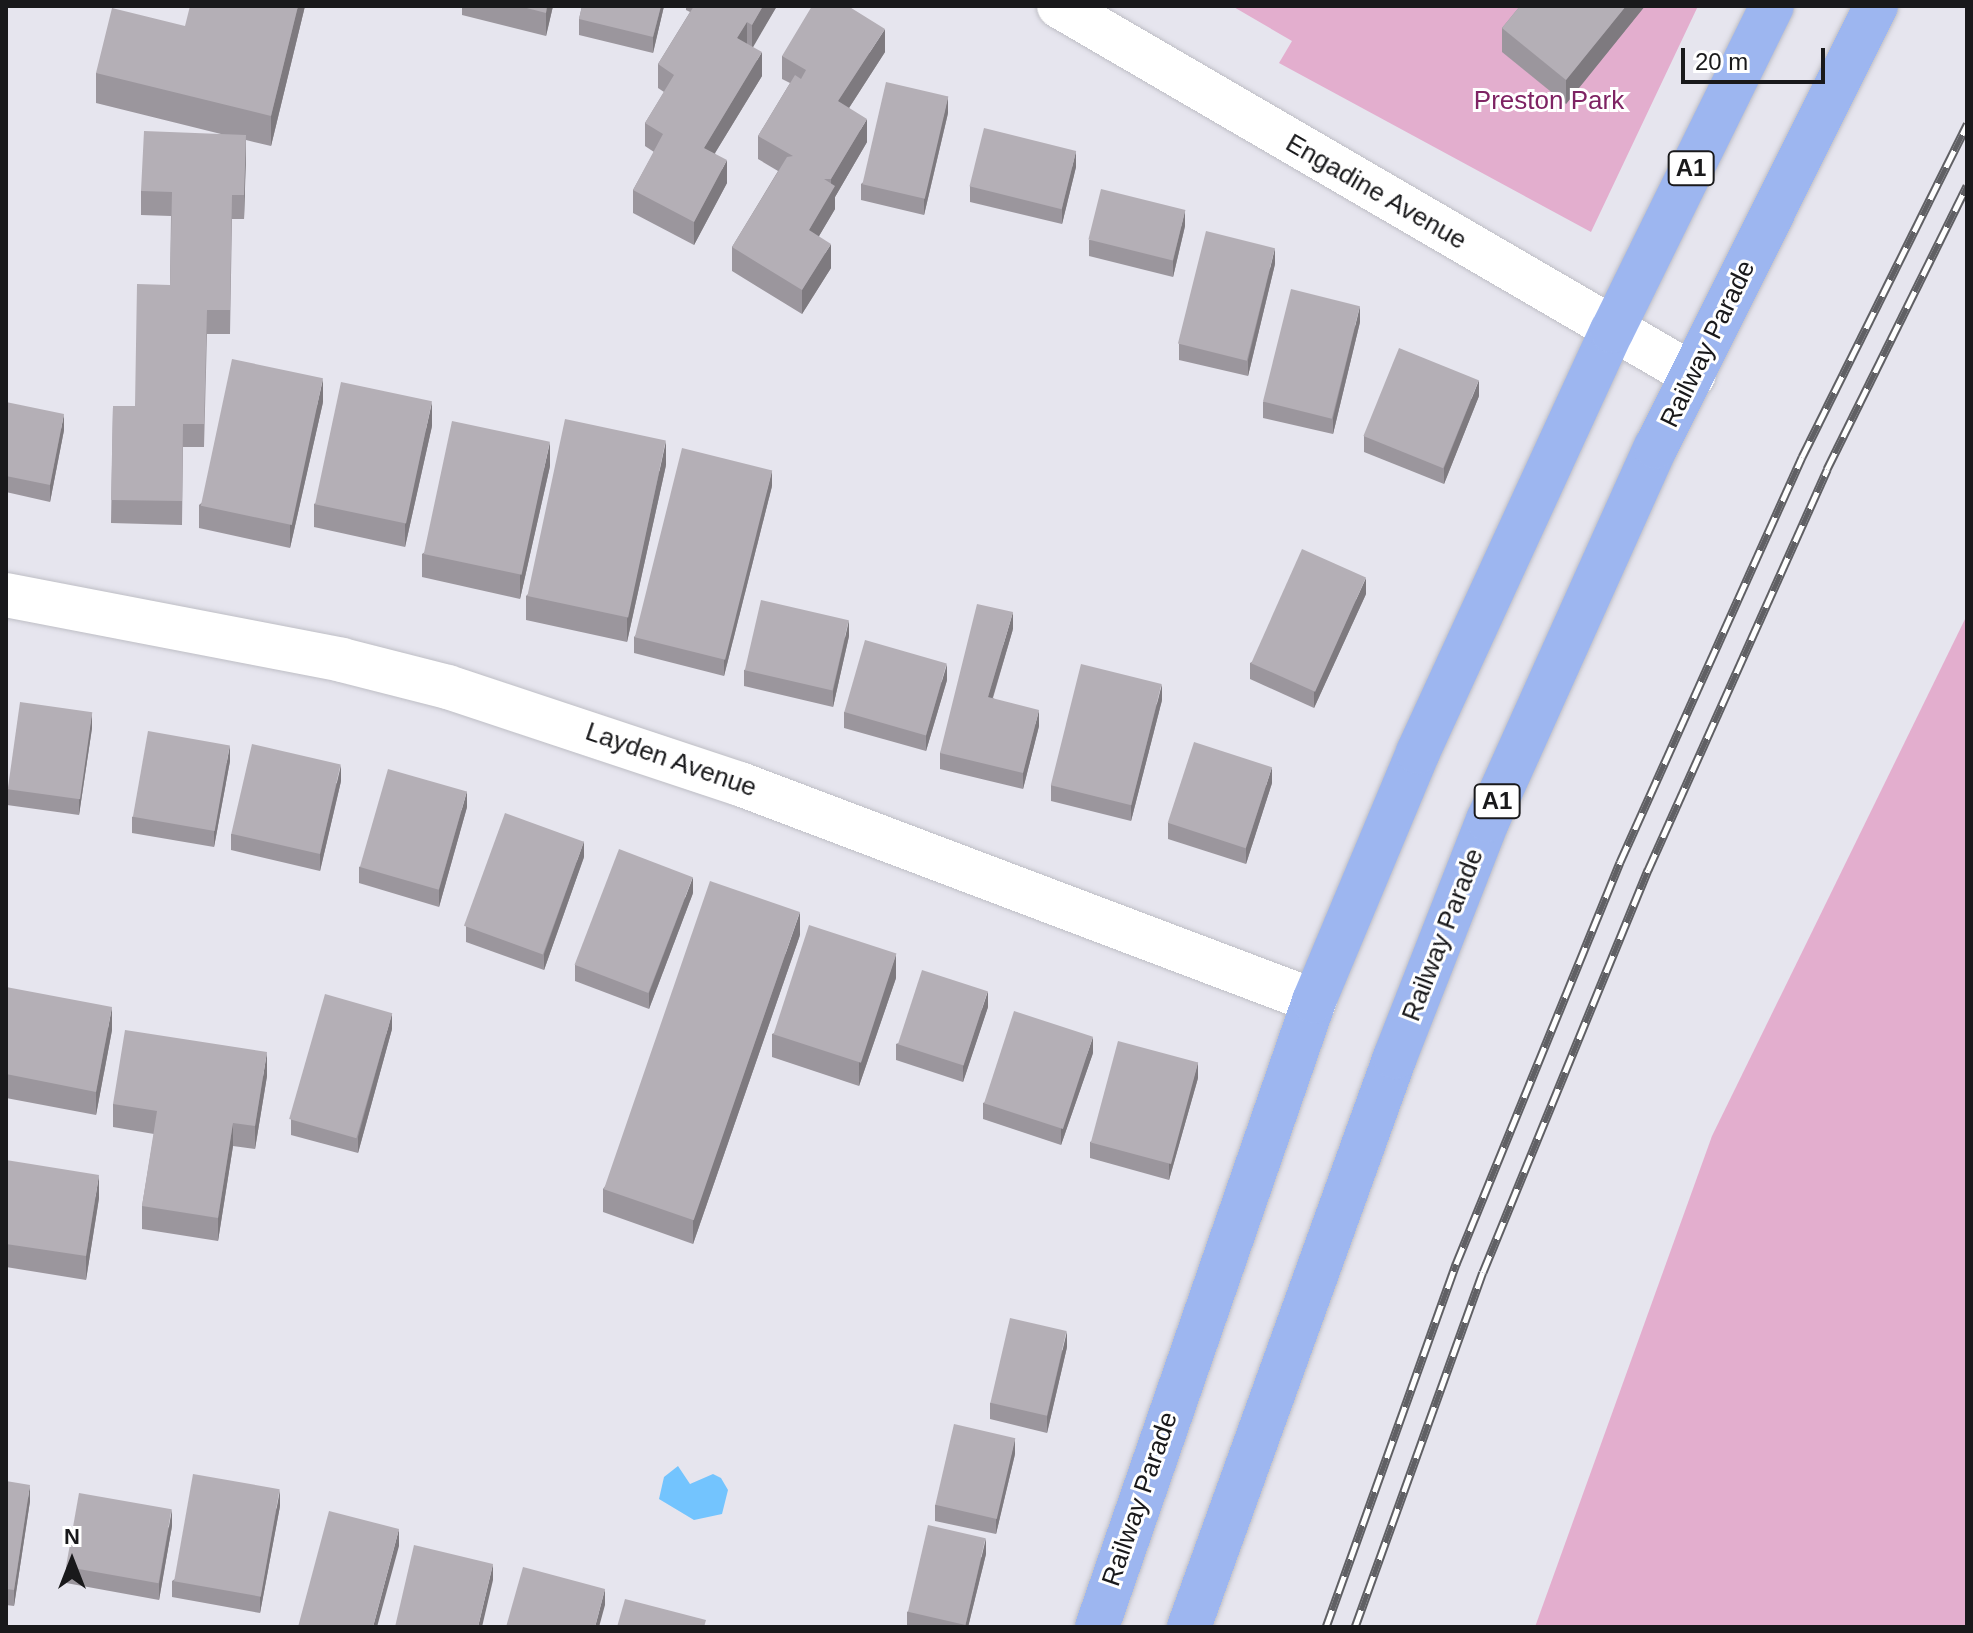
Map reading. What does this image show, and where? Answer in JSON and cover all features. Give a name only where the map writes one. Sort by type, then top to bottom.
[{"type":"highway","name":"Railway Parade","points":[[1097,1627],[1314,1001],[1418,752],[1612,331],[1772,6]]},
{"type":"highway","name":"Railway Parade","points":[[1189,1627],[1395,1057],[1488,820],[1693,375],[1876,6]]},
{"type":"street","name":"Engadine Avenue","points":[[1059,6],[1612,331],[1693,375]]},
{"type":"street","name":"Layden Avenue","points":[[6,595],[327,657],[448,687],[740,784],[1314,1001]]},
{"type":"green space","name":"Preston Park","points":[[1232,6],[1698,6],[1591,232],[1279,63],[1292,41]]},
{"type":"green space","points":[[1967,615],[1967,1627],[1535,1627],[1712,1136]]},
{"type":"water","points":[[678,1466],[690,1484],[713,1474],[721,1478],[728,1490],[722,1514],[694,1520],[659,1499],[664,1477]]},
{"type":"building","points":[[190,6],[298,6],[271,116],[96,73],[112,8],[185,26]]},
{"type":"building","points":[[519,6],[547,6],[546,13]]},
{"type":"building","points":[[582,6],[661,6],[653,37],[579,19]]},
{"type":"building","points":[[694,6],[763,6],[752,25],[747,22],[737,38],[762,52],[704,148],[727,160],[694,222],[633,190],[663,134],[645,123],[674,75],[658,64]]},
{"type":"building","points":[[812,6],[848,6],[885,29],[838,101],[867,119],[831,179],[824,179],[835,186],[809,230],[831,244],[802,290],[732,247],[787,157],[793,156],[758,136],[795,75],[801,79],[806,70],[782,56]]},
{"type":"building","points":[[1520,6],[1626,6],[1566,80],[1502,28]]},
{"type":"building","points":[[886,82],[948,96],[925,199],[862,184]]},
{"type":"building","points":[[984,128],[1076,151],[1062,209],[969,186]]},
{"type":"building","points":[[144,131],[246,135],[244,195],[232,195],[230,310],[207,310],[204,424],[183,424],[182,501],[111,500],[113,406],[135,406],[137,284],[170,285],[172,192],[141,191]]},
{"type":"building","points":[[1101,189],[1185,210],[1173,261],[1088,239]]},
{"type":"building","points":[[1206,231],[1275,248],[1247,361],[1178,344]]},
{"type":"building","points":[[1291,289],[1360,306],[1332,419],[1263,402]]},
{"type":"building","points":[[1399,348],[1479,380],[1443,468],[1363,436]]},
{"type":"building","points":[[232,359],[323,378],[292,525],[201,506]]},
{"type":"building","points":[[341,382],[432,401],[406,524],[315,504]]},
{"type":"building","points":[[6,402],[64,414],[50,485],[6,476]]},
{"type":"building","points":[[565,419],[666,440],[628,617],[527,596]]},
{"type":"building","points":[[452,421],[550,442],[522,575],[424,554]]},
{"type":"building","points":[[682,448],[772,470],[725,660],[635,637]]},
{"type":"building","points":[[1302,549],[1366,577],[1315,692],[1251,663]]},
{"type":"building","points":[[761,600],[849,620],[832,690],[745,670]]},
{"type":"building","points":[[977,604],[1013,612],[988,697],[1039,710],[1023,773],[940,753]]},
{"type":"building","points":[[865,640],[947,663],[926,736],[844,712]]},
{"type":"building","points":[[1081,664],[1162,684],[1131,805],[1051,785]]},
{"type":"building","points":[[20,702],[92,712],[80,799],[8,789]]},
{"type":"building","points":[[148,731],[230,745],[215,831],[133,817]]},
{"type":"building","points":[[1194,742],[1272,767],[1246,848],[1168,823]]},
{"type":"building","points":[[252,744],[341,764],[320,854],[231,834]]},
{"type":"building","points":[[388,769],[467,792],[439,890],[360,867]]},
{"type":"building","points":[[505,813],[584,842],[543,954],[464,926]]},
{"type":"building","points":[[619,849],[693,877],[648,993],[575,965]]},
{"type":"building","points":[[710,881],[800,912],[694,1220],[604,1189]]},
{"type":"building","points":[[809,925],[896,953],[861,1063],[773,1034]]},
{"type":"building","points":[[922,970],[988,991],[964,1066],[898,1044]]},
{"type":"building","points":[[6,987],[112,1007],[96,1092],[6,1074]]},
{"type":"building","points":[[325,994],[392,1013],[356,1138],[289,1119]]},
{"type":"building","points":[[1014,1011],[1093,1037],[1063,1129],[984,1103]]},
{"type":"building","points":[[125,1030],[267,1052],[255,1126],[233,1123],[218,1218],[142,1206],[157,1111],[113,1104]]},
{"type":"building","points":[[1118,1041],[1198,1062],[1171,1164],[1091,1142]]},
{"type":"building","points":[[6,1160],[99,1175],[86,1256],[6,1244]]},
{"type":"building","points":[[1010,1318],[1067,1331],[1047,1416],[990,1403]]},
{"type":"building","points":[[954,1424],[1015,1438],[997,1519],[935,1505]]},
{"type":"building","points":[[193,1474],[280,1489],[261,1597],[174,1581]]},
{"type":"building","points":[[6,1481],[30,1485],[14,1590],[6,1589]]},
{"type":"building","points":[[79,1493],[172,1509],[159,1583],[66,1567]]},
{"type":"building","points":[[329,1511],[399,1529],[373,1627],[298,1627]]},
{"type":"building","points":[[928,1525],[985,1538],[965,1625],[908,1612]]},
{"type":"building","points":[[414,1545],[493,1564],[478,1627],[395,1627]]},
{"type":"building","points":[[523,1567],[605,1589],[595,1627],[506,1627]]},
{"type":"building","points":[[625,1599],[706,1620],[704,1627],[617,1627]]},
{"type":"railway","points":[[1326,1627],[1456,1264],[1620,862],[1802,457],[1967,124]]},
{"type":"railway","points":[[1355,1627],[1483,1272],[1648,870],[1827,469],[1967,186]]}]
